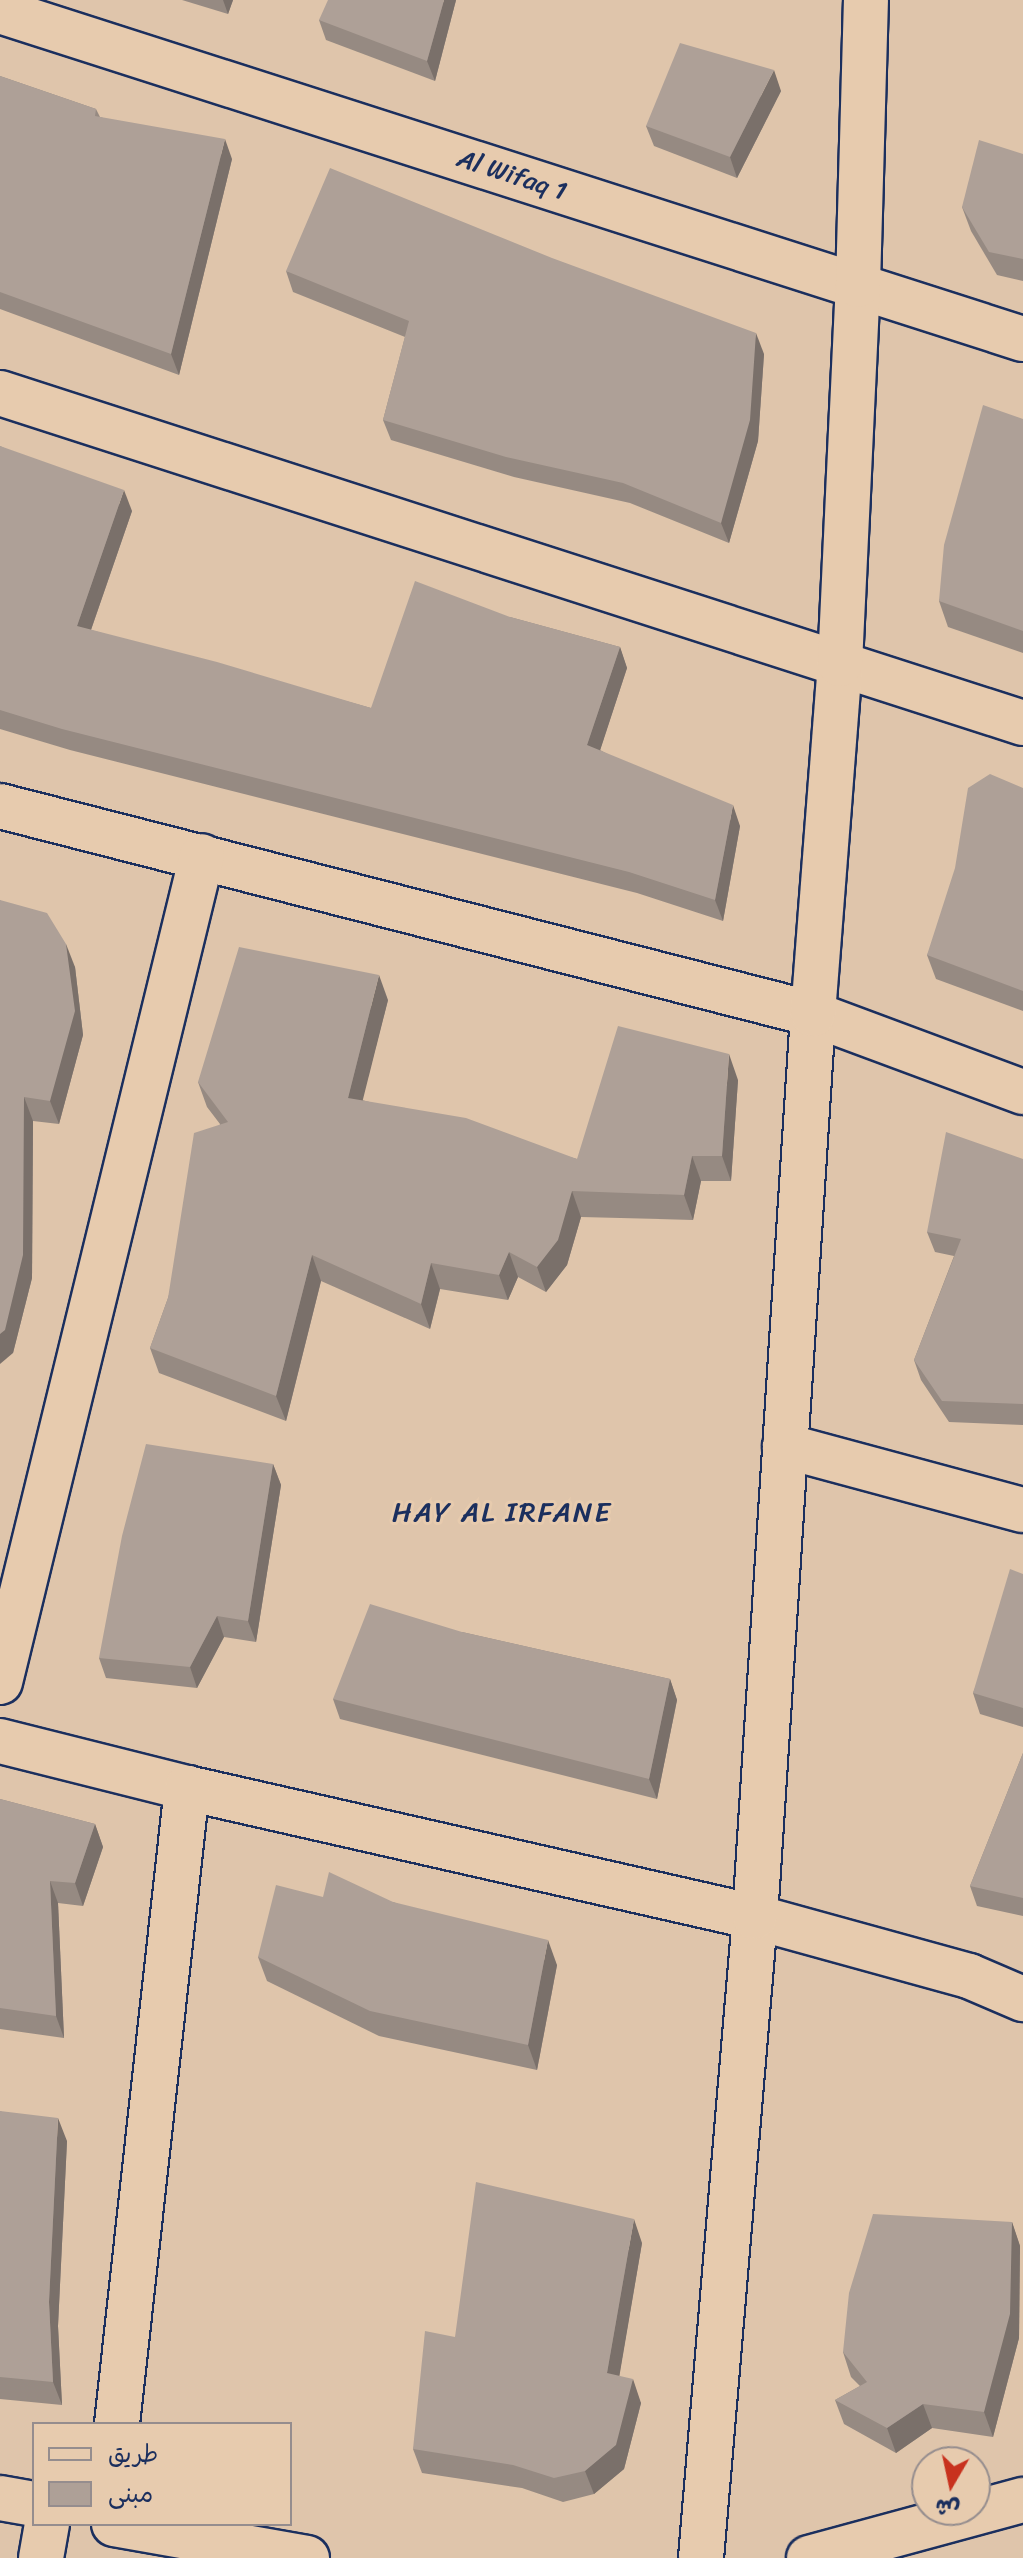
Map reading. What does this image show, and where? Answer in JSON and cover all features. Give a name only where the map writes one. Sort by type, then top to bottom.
[{"type":"street","points":[[701,2558],[755,1917],[813,1014],[840,664],[858,285],[866,0]]},
{"type":"street","name":"Al Wifaq 1","points":[[0,11],[1023,339]]},
{"type":"street","points":[[0,393],[1023,723]]},
{"type":"street","points":[[0,806],[813,1014],[1023,1092]]},
{"type":"street","points":[[0,1682],[202,856]]},
{"type":"street","points":[[785,1446],[1023,1510]]},
{"type":"street","points":[[0,1741],[187,1788],[755,1917],[969,1976],[1023,1999]]},
{"type":"street","points":[[117,2422],[187,1788]]},
{"type":"street","points":[[0,2498],[32,2504]]},
{"type":"street","points":[[809,2558],[1023,2500]]},
{"type":"street","points":[[41,2558],[47,2526]]},
{"type":"street","points":[[125,2526],[307,2558]]},
{"type":"building","points":[[328,0],[444,0],[427,61],[319,20]]},
{"type":"building","points":[[680,43],[774,70],[730,157],[646,126]]},
{"type":"building","points":[[0,76],[96,109],[95,116],[225,139],[171,354],[0,292]]},
{"type":"building","points":[[979,140],[1023,154],[1023,259],[989,252],[962,207]]},
{"type":"building","points":[[330,168],[552,258],[756,333],[750,420],[721,523],[623,483],[506,457],[383,420],[409,321],[286,271]]},
{"type":"building","points":[[983,405],[1023,419],[1023,631],[939,601],[944,545]]},
{"type":"building","points":[[0,446],[124,490],[77,626],[217,662],[371,708],[415,581],[510,617],[620,647],[587,745],[733,805],[715,900],[629,872],[62,729],[0,710]]},
{"type":"building","points":[[990,774],[1023,788],[1023,991],[927,955],[955,868],[968,788]]},
{"type":"building","points":[[0,900],[47,913],[66,944],[75,1011],[50,1101],[24,1097],[23,1255],[5,1330],[0,1334]]},
{"type":"building","points":[[239,947],[379,975],[348,1098],[466,1118],[577,1159],[618,1026],[729,1054],[722,1156],[692,1156],[684,1195],[572,1191],[558,1240],[537,1267],[509,1252],[499,1275],[431,1263],[421,1304],[312,1255],[276,1396],[150,1348],[168,1298],[194,1133],[228,1122],[198,1082]]},
{"type":"building","points":[[946,1132],[1023,1159],[1023,1404],[942,1401],[914,1360],[961,1239],[927,1232]]},
{"type":"building","points":[[146,1444],[273,1464],[248,1621],[217,1616],[190,1667],[99,1658],[122,1536]]},
{"type":"building","points":[[1010,1569],[1023,1574],[1023,1708],[973,1693]]},
{"type":"building","points":[[370,1604],[462,1632],[670,1679],[649,1779],[333,1699]]},
{"type":"building","points":[[1023,1753],[1023,1898],[970,1886]]},
{"type":"building","points":[[0,1799],[95,1824],[75,1883],[50,1881],[56,2016],[0,2008]]},
{"type":"building","points":[[329,1872],[393,1902],[548,1940],[528,2045],[370,2011],[258,1957],[276,1885],[323,1897]]},
{"type":"building","points":[[0,2111],[58,2118],[49,2302],[53,2382],[0,2377]]},
{"type":"building","points":[[476,2182],[634,2219],[607,2373],[633,2379],[616,2445],[585,2471],[554,2478],[513,2465],[413,2449],[425,2331],[455,2337]]},
{"type":"building","points":[[873,2214],[1012,2222],[1010,2314],[984,2412],[923,2404],[887,2428],[835,2400],[867,2382],[843,2352],[849,2293]]},
{"type":"district","name":"HAY AL IRFANE","points":[[502,1512]]}]
